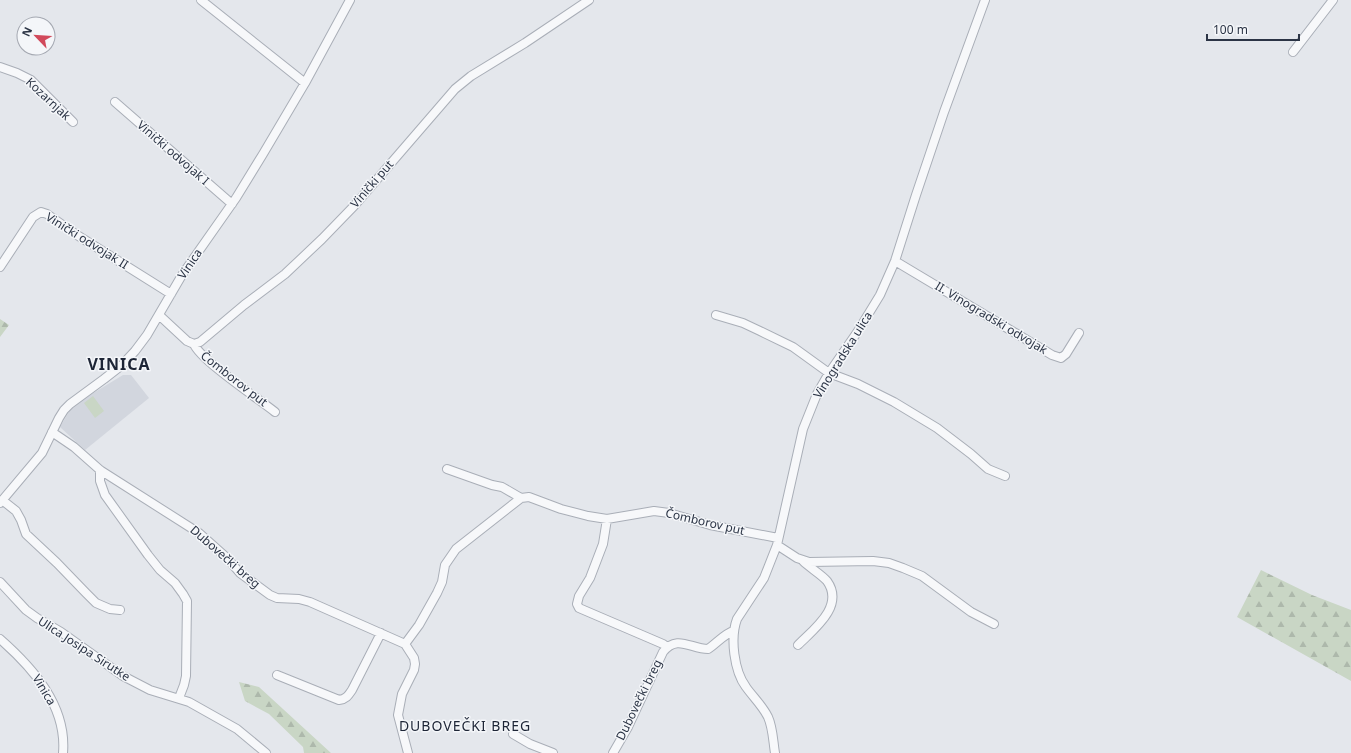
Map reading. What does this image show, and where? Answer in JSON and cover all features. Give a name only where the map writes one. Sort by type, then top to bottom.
[{"type":"street","points":[[201,0],[306,83]]},
{"type":"street","name":"Vinica","points":[[1,502],[38,458],[59,418],[70,404],[104,379],[127,359],[141,342],[159,315],[182,275],[232,204],[306,83],[350,0]]},
{"type":"street","name":"Vinički put","points":[[194,344],[200,342],[244,305],[285,274],[322,239],[354,206],[455,89],[471,76],[525,43],[589,0]]},
{"type":"street","name":"Vinogradska ulica","points":[[774,753],[773,733],[768,718],[758,701],[745,687],[736,661],[734,631],[738,619],[764,578],[778,542],[803,428],[817,394],[880,295],[895,261],[944,112],[985,0]]},
{"type":"street","points":[[1293,52],[1333,0]]},
{"type":"street","name":"Kozarnjak","points":[[0,67],[31,80],[73,122]]},
{"type":"street","name":"Vinički odvojak I","points":[[115,102],[232,204]]},
{"type":"street","name":"Vinički odvojak II","points":[[0,267],[33,217],[41,212],[47,214],[77,235],[171,294]]},
{"type":"street","name":"II. Vinogradski odvojak","points":[[895,261],[1052,355],[1061,358],[1066,354],[1079,332]]},
{"type":"street","points":[[159,315],[187,341],[194,344]]},
{"type":"street","points":[[716,315],[743,323],[773,337],[793,347],[829,373],[858,384],[894,402],[942,432],[988,469],[1005,476]]},
{"type":"street","name":"Čomborov put","points":[[194,344],[198,352],[223,373],[275,412]]},
{"type":"street","name":"Dubovečki breg","points":[[52,432],[74,446],[100,470],[199,533],[227,558],[240,573],[270,595],[277,598],[310,602],[381,632],[405,644]]},
{"type":"street","name":"Čomborov put","points":[[447,468],[492,485],[502,487],[520,498],[529,497],[561,509],[588,516],[607,519],[654,512],[670,513],[778,542]]},
{"type":"street","points":[[100,470],[100,481],[106,495],[148,555],[160,570],[175,583],[187,601],[186,676],[178,698]]},
{"type":"street","points":[[408,753],[398,715],[402,694],[414,670],[415,664],[414,658],[405,644],[419,625],[437,593],[442,582],[445,565],[456,549],[520,498]]},
{"type":"street","points":[[1,502],[16,511],[26,534],[96,603],[110,609],[120,610]]},
{"type":"street","name":"Dubovečki breg","points":[[607,519],[603,544],[590,578],[579,596],[577,604],[579,608],[663,644],[666,647]]},
{"type":"street","points":[[778,542],[826,580],[831,589],[833,598],[825,617],[798,645]]},
{"type":"street","points":[[803,561],[873,561],[889,563],[922,576],[970,612],[994,624]]},
{"type":"street","name":"Ulica Josipa Sirutke","points":[[0,582],[26,610],[61,632],[123,676],[150,690],[189,702],[237,729],[266,753]]},
{"type":"street","name":"Dubovečki breg","points":[[613,753],[628,727],[666,647],[671,644],[681,643],[708,649],[719,642],[729,632],[734,631]]},
{"type":"street","points":[[276,675],[339,700],[344,699],[348,697],[352,690],[381,632]]},
{"type":"street","name":"Vinica","points":[[0,639],[24,661],[46,691],[57,712],[62,728],[64,742],[63,753]]},
{"type":"street","points":[[512,734],[530,744],[553,753]]},
{"type":"shaded area","points":[[123,375],[131,375],[149,398],[85,450],[60,427],[70,410],[77,403]]},
{"type":"green space","points":[[0,319],[9,325],[0,337]]},
{"type":"green space","points":[[93,396],[104,411],[95,418],[84,403]]},
{"type":"green space","points":[[1261,570],[1312,595],[1351,610],[1351,681],[1237,617]]},
{"type":"green space","points":[[239,682],[259,687],[331,753],[304,753],[303,747],[269,714],[245,701]]},
{"type":"district","name":"VINICA","points":[[119,364]]},
{"type":"district","name":"DUBOVEČKI BREG","points":[[465,726]]}]
